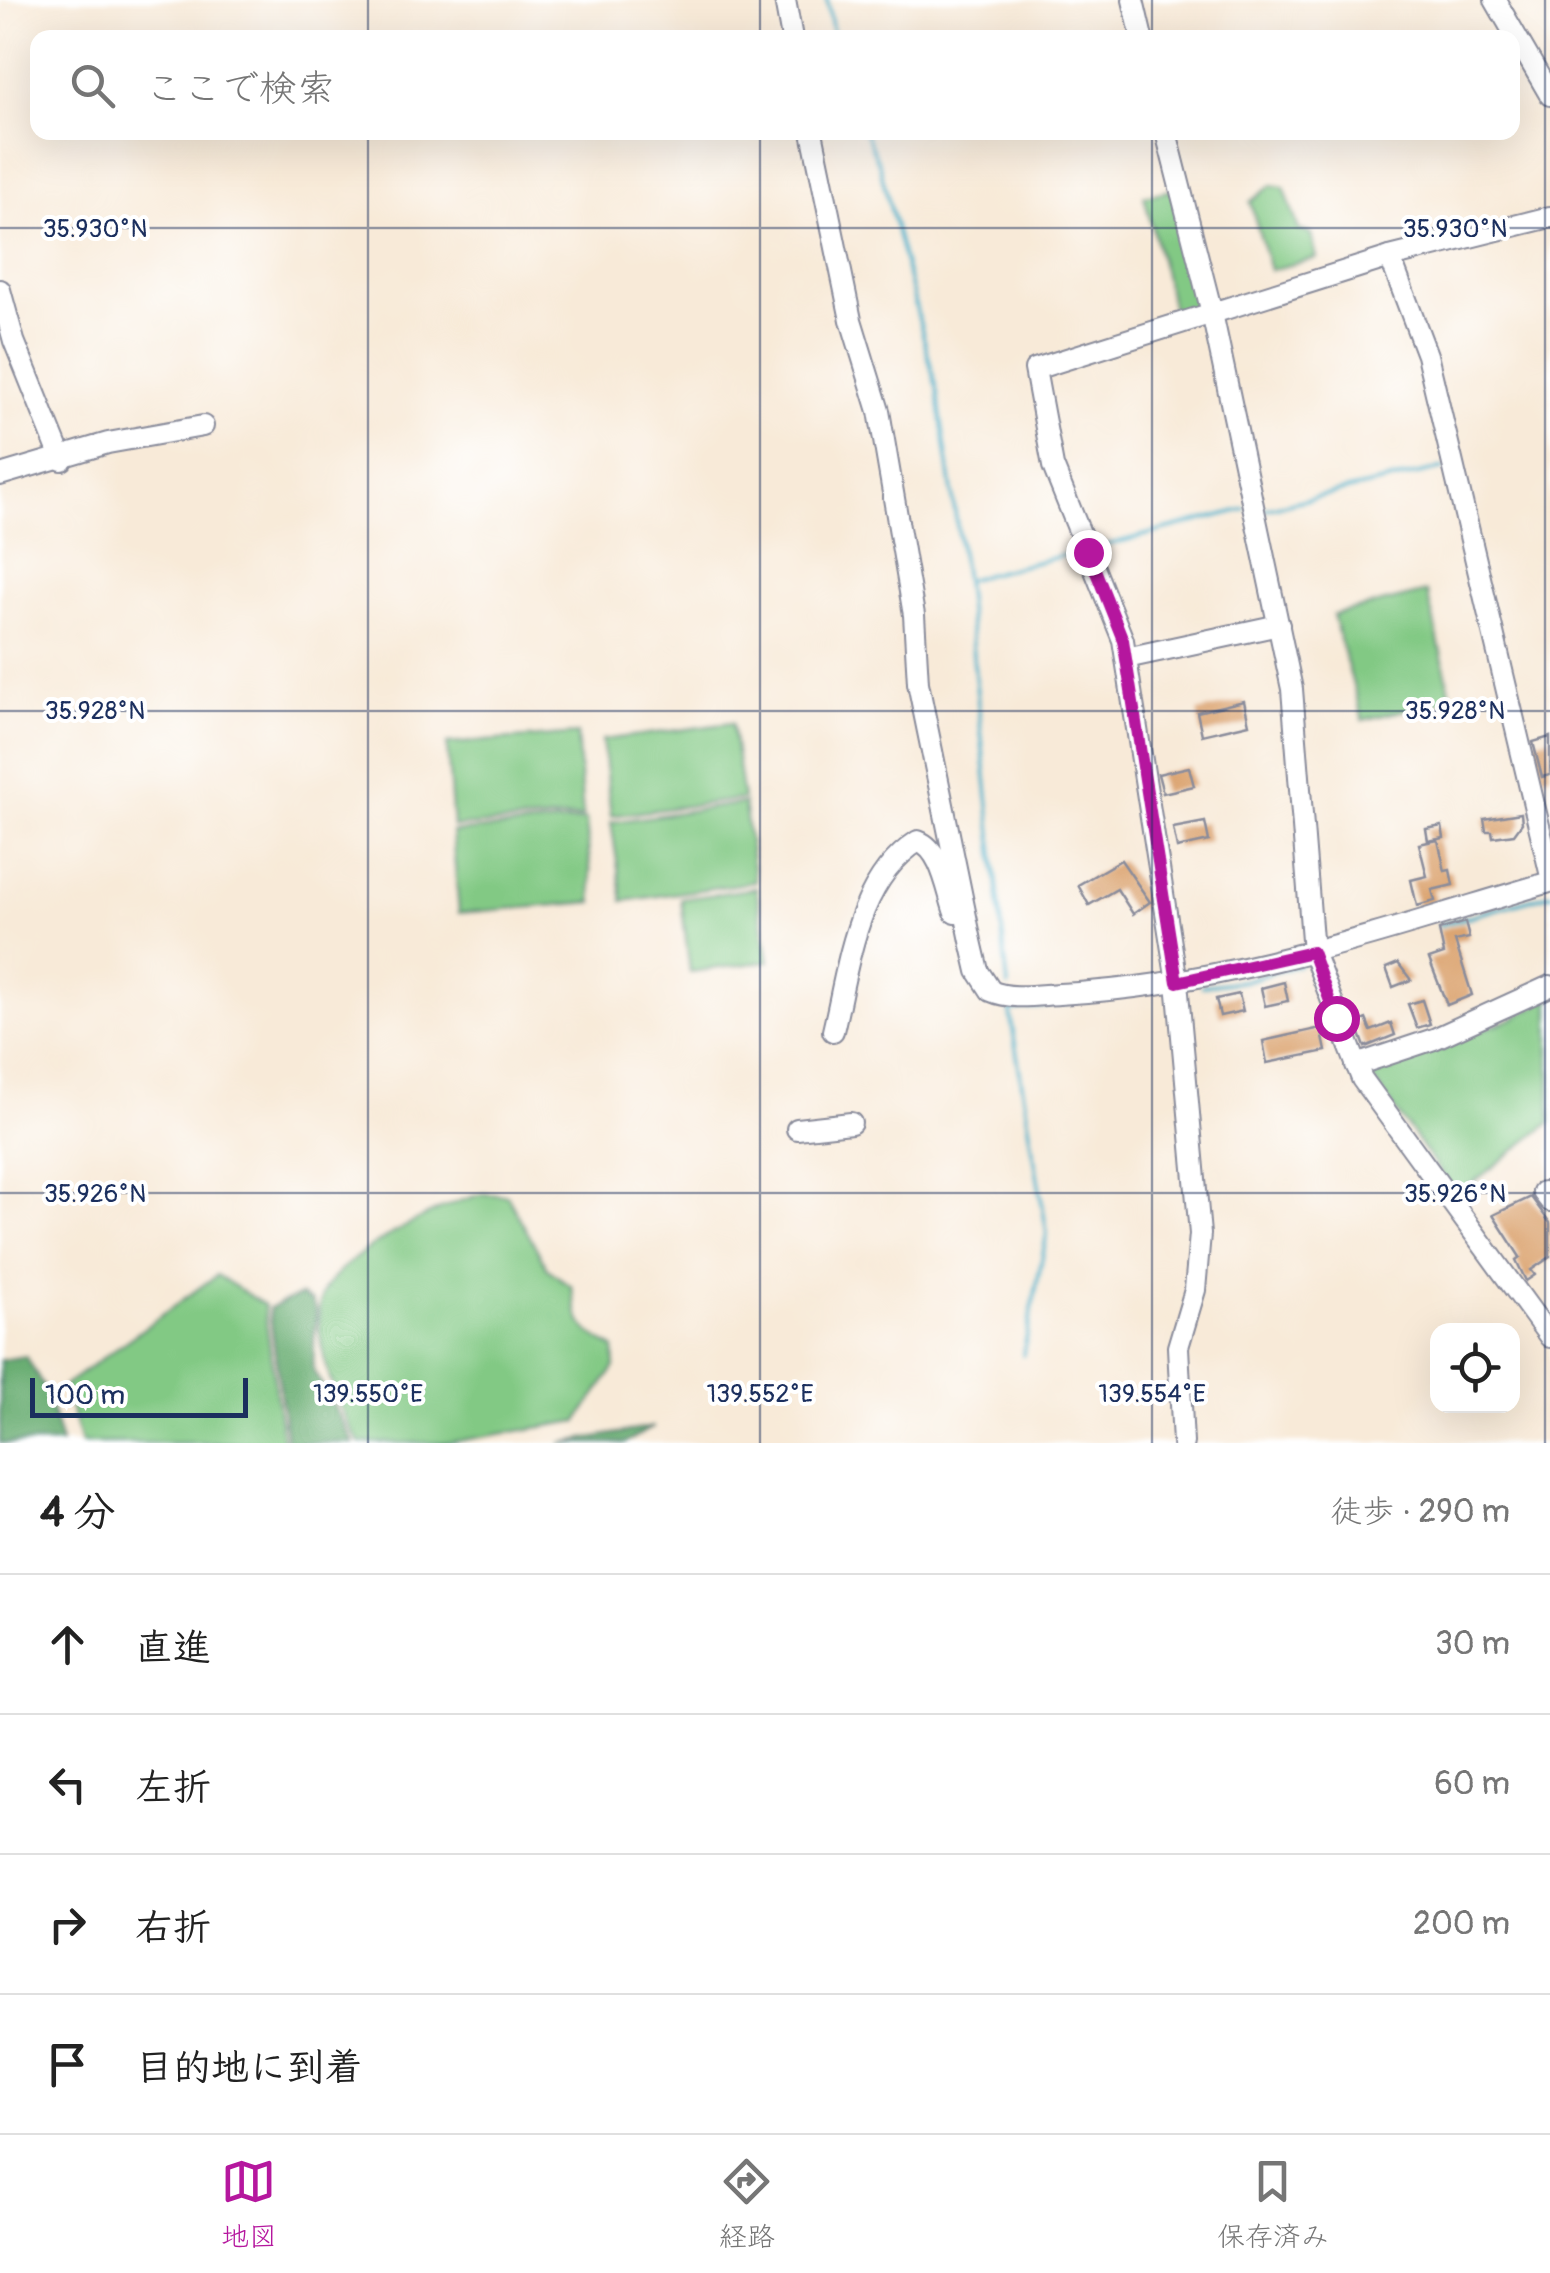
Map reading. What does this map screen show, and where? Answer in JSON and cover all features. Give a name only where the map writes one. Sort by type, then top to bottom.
[{"type":"street","points":[[785,0],[791,30]]},
{"type":"street","points":[[1133,0],[1140,30]]},
{"type":"street","points":[[1496,0],[1513,30]]},
{"type":"street","points":[[1520,42],[1550,95]]},
{"type":"street","points":[[814,140],[851,320],[879,411],[914,615],[918,683],[971,941],[983,982],[1008,995],[1092,992],[1177,982],[1312,952],[1550,882]]},
{"type":"street","points":[[1168,140],[1212,313],[1292,690],[1312,952],[1356,1065],[1392,1125],[1549,1335]]},
{"type":"street","points":[[1182,1443],[1178,1347],[1195,1290],[1200,1234],[1177,982],[1126,658],[1053,466],[1036,369],[1390,257],[1550,216]]},
{"type":"street","points":[[1390,257],[1427,355],[1550,872]]},
{"type":"street","points":[[0,290],[14,341],[62,460]]},
{"type":"street","points":[[0,474],[62,460],[108,444],[203,426]]},
{"type":"street","points":[[1126,658],[1279,625]]},
{"type":"street","points":[[833,1030],[862,912],[896,860],[918,841],[929,845],[935,856],[961,929],[971,941]]},
{"type":"street","points":[[1356,1065],[1434,1039],[1550,986]]},
{"type":"street","points":[[797,1129],[851,1123]]},
{"type":"green space","points":[[1272,185],[1284,187],[1299,230],[1311,234],[1317,258],[1270,270],[1250,202]]},
{"type":"green space","points":[[1172,190],[1202,311],[1175,318],[1144,196]]},
{"type":"green space","points":[[1427,592],[1452,699],[1363,720],[1333,615]]},
{"type":"green space","points":[[732,723],[743,799],[611,816],[602,740]]},
{"type":"green space","points":[[577,734],[583,817],[453,827],[447,744]]},
{"type":"green space","points":[[744,803],[755,882],[623,901],[611,822]]},
{"type":"green space","points":[[586,820],[593,902],[459,913],[452,832]]},
{"type":"green space","points":[[756,888],[769,961],[690,972],[681,899]]},
{"type":"green space","points":[[1550,998],[1550,1123],[1457,1195],[1367,1071],[1514,1018]]},
{"type":"green space","points":[[483,1194],[507,1195],[548,1269],[572,1287],[583,1325],[614,1348],[615,1367],[578,1421],[446,1443],[360,1443],[342,1411],[321,1345],[320,1304],[325,1289],[353,1260],[397,1231],[444,1207]]},
{"type":"green space","points":[[217,1275],[264,1305],[283,1443],[81,1443],[64,1386]]},
{"type":"green space","points":[[301,1295],[312,1302],[316,1311],[313,1368],[354,1443],[287,1443],[269,1308]]},
{"type":"green space","points":[[26,1356],[46,1391],[61,1443],[0,1443],[0,1360]]},
{"type":"green space","points":[[654,1427],[625,1443],[561,1443]]},
{"type":"building","points":[[1244,701],[1249,724],[1202,735],[1197,712]]},
{"type":"building","points":[[1550,737],[1550,775],[1542,777],[1533,742]]},
{"type":"building","points":[[1189,767],[1194,786],[1163,793],[1158,774]]},
{"type":"building","points":[[1521,813],[1522,823],[1514,834],[1493,837],[1492,831],[1486,831],[1484,819]]},
{"type":"building","points":[[1205,822],[1209,841],[1177,848],[1173,828]]},
{"type":"building","points":[[1442,826],[1444,838],[1428,841],[1426,829]]},
{"type":"building","points":[[1438,840],[1445,871],[1450,870],[1453,885],[1432,890],[1435,901],[1417,906],[1411,880],[1427,876],[1419,844]]},
{"type":"building","points":[[1121,860],[1150,902],[1133,914],[1117,889],[1089,905],[1078,885]]},
{"type":"building","points":[[1465,922],[1469,938],[1455,941],[1472,995],[1447,1005],[1429,959],[1444,954],[1439,930]]},
{"type":"building","points":[[1398,963],[1411,980],[1393,987],[1386,968]]},
{"type":"building","points":[[1284,982],[1288,1001],[1265,1006],[1261,988]]},
{"type":"building","points":[[1239,994],[1243,1011],[1220,1016],[1216,999]]},
{"type":"building","points":[[1422,1000],[1430,1024],[1417,1028],[1408,1004]]},
{"type":"building","points":[[1366,1019],[1371,1031],[1391,1023],[1395,1035],[1365,1047],[1356,1023]]},
{"type":"building","points":[[1321,1028],[1326,1051],[1267,1063],[1263,1041]]},
{"type":"building","points":[[1531,1197],[1550,1223],[1550,1257],[1531,1270],[1535,1275],[1526,1281],[1516,1260],[1520,1257],[1493,1215]]},
{"type":"waterway","points":[[827,0],[833,30]]},
{"type":"waterway","points":[[868,140],[879,164],[936,386]]},
{"type":"waterway","points":[[937,390],[965,580],[1008,986]]},
{"type":"waterway","points":[[1264,509],[1445,468]]},
{"type":"waterway","points":[[1096,548],[1245,509]]},
{"type":"waterway","points":[[965,580],[1077,552]]},
{"type":"waterway","points":[[1439,925],[1550,894]]},
{"type":"waterway","points":[[1202,986],[1244,981],[1300,964]]},
{"type":"waterway","points":[[1008,1001],[1047,1233],[1023,1355]]},
{"type":"waterway","points":[[1009,1011],[1069,1003]]},
{"type":"route","points":[[1088,552],[1123,640],[1177,982],[1312,952],[1336,1018]]}]
